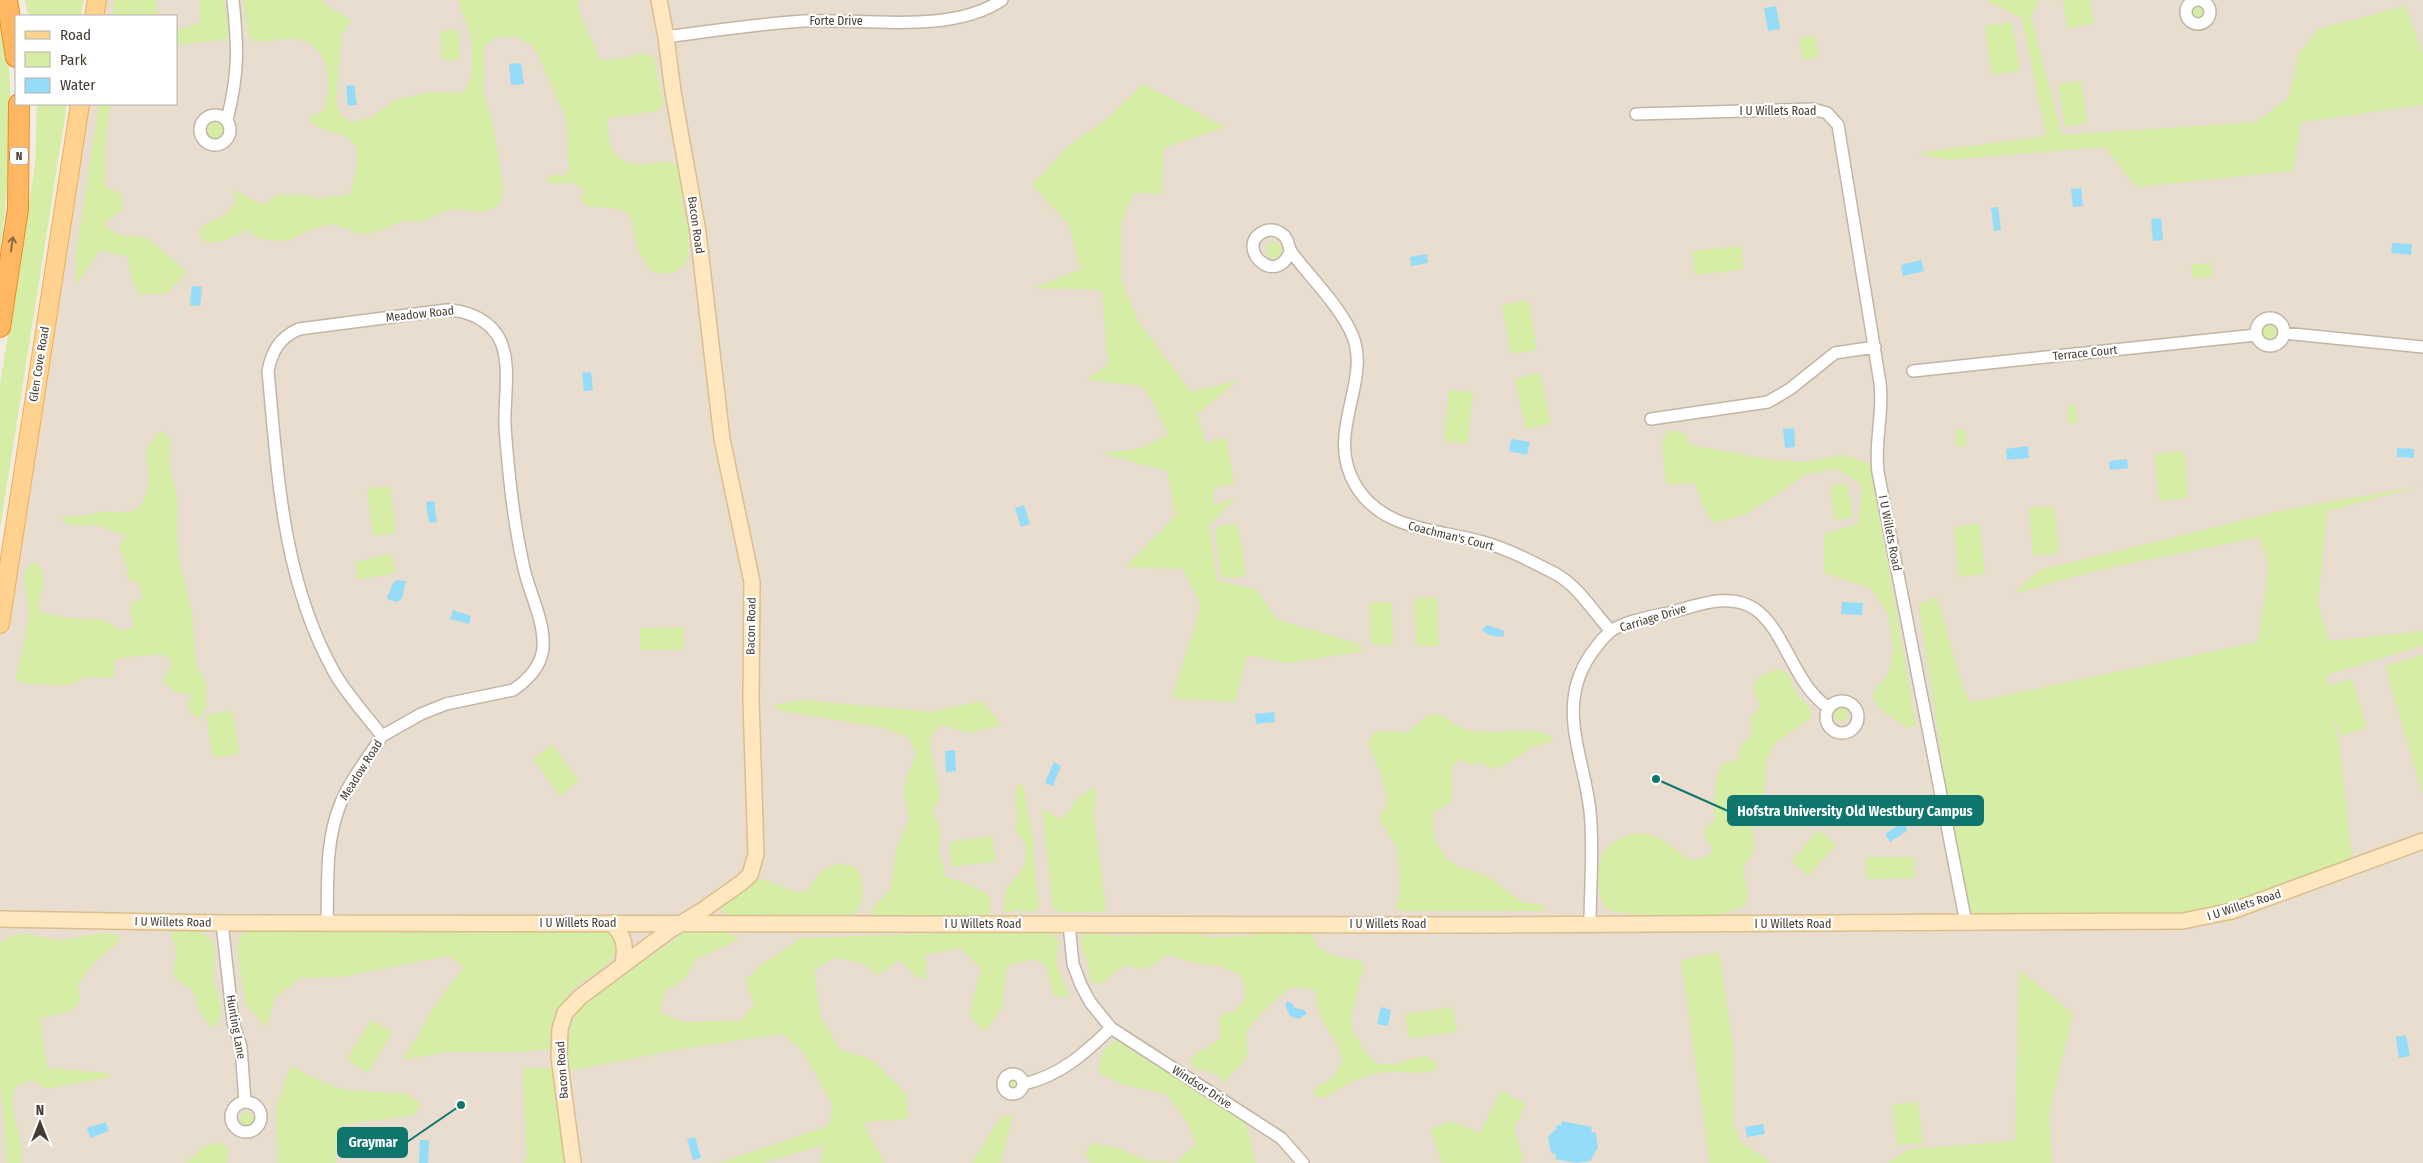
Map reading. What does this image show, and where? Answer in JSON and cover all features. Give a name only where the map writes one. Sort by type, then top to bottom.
[{"type":"highway","points":[[7,0],[15,51]]},
{"type":"highway","points":[[20,0],[23,15]]},
{"type":"highway","name":"N","points":[[0,326],[18,209],[19,105]]},
{"type":"highway","points":[[18,209],[32,141],[33,105]]},
{"type":"main road","points":[[94,15],[97,0]]},
{"type":"main road","name":"Glen Cove Road","points":[[0,624],[80,105]]},
{"type":"street","points":[[226,120],[238,69],[233,0]]},
{"type":"street","name":"Bacon Road","points":[[573,1163],[559,1064],[560,1029],[565,1013],[580,997],[670,930],[741,883],[750,875],[755,865],[756,814],[750,647],[752,582],[722,438],[698,232],[672,92],[666,36],[659,0]]},
{"type":"street","name":"Forte Drive","points":[[666,36],[804,21],[947,21],[989,9],[1002,0]]},
{"type":"street","name":"I U Willets Road","points":[[1636,114],[1802,109],[1821,111],[1832,116],[1840,132],[1876,347],[1882,405],[1877,465],[1966,923]]},
{"type":"street","name":"Coachman's Court","points":[[1290,251],[1340,312],[1355,341],[1357,368],[1346,422],[1344,450],[1350,474],[1362,496],[1380,513],[1399,523],[1483,542],[1556,574],[1578,592],[1611,631]]},
{"type":"street","name":"Meadow Road","points":[[327,923],[329,850],[334,822],[348,788],[382,736],[421,714],[446,704],[513,690],[523,684],[536,669],[543,647],[541,630],[523,564],[510,482],[505,425],[506,360],[504,352],[495,331],[479,318],[457,310],[299,329],[279,342],[271,358],[268,371],[278,482],[299,591],[310,624],[335,674],[382,736]]},
{"type":"street","points":[[2270,318],[2278,321],[2284,334],[2281,342],[2269,346],[2261,343],[2256,335],[2261,322],[2270,318]]},
{"type":"street","points":[[2284,334],[2423,347]]},
{"type":"street","name":"Terrace Court","points":[[1913,371],[2256,335]]},
{"type":"street","points":[[1652,419],[1768,402],[1790,388],[1835,353],[1876,347]]},
{"type":"street","name":"Carriage Drive","points":[[1590,925],[1590,812],[1573,722],[1573,703],[1575,687],[1585,663],[1611,631],[1643,619],[1717,600],[1742,602],[1755,609],[1767,620],[1809,692],[1829,708]]},
{"type":"street","name":"I U Willets Road","points":[[0,919],[222,923],[684,922],[1590,925],[2172,922],[2203,919],[2267,899],[2423,841]]},
{"type":"street","points":[[611,922],[621,932],[625,942],[623,965]]},
{"type":"street","name":"Hunting Lane","points":[[222,923],[233,1022],[241,1047],[245,1102]]},
{"type":"street","name":"Windsor Drive","points":[[1069,924],[1073,964],[1080,984],[1112,1028],[1281,1138],[1302,1163]]},
{"type":"street","points":[[1024,1084],[1047,1078],[1069,1066],[1112,1028]]},
{"type":"shaded area","points":[[97,0],[2423,0],[2423,1163],[0,1163],[0,624],[80,105],[178,105],[178,15],[94,15]]},
{"type":"green space","points":[[25,0],[84,0],[81,15],[28,15]]},
{"type":"green space","points":[[115,0],[156,0],[158,15],[112,15]]},
{"type":"green space","points":[[200,0],[224,0],[230,39],[178,45],[178,29],[200,23]]},
{"type":"green space","points":[[243,0],[322,0],[329,7],[351,20],[342,35],[336,98],[340,115],[351,122],[369,118],[394,101],[428,92],[460,93],[467,88],[472,73],[471,37],[458,0],[578,0],[578,9],[600,60],[624,58],[642,53],[655,57],[656,71],[664,106],[657,111],[607,118],[609,137],[614,152],[625,162],[634,164],[675,163],[682,182],[682,203],[689,233],[687,263],[675,272],[661,274],[651,272],[638,249],[630,216],[620,209],[584,206],[581,199],[585,191],[574,182],[551,184],[546,178],[556,174],[564,176],[569,171],[566,119],[535,48],[520,38],[504,37],[494,38],[484,47],[483,93],[492,120],[503,186],[501,202],[495,207],[484,212],[460,209],[449,210],[422,222],[404,220],[383,230],[370,233],[360,234],[337,225],[328,225],[309,230],[290,240],[260,239],[246,230],[219,242],[202,240],[199,230],[204,225],[227,213],[236,200],[232,189],[262,205],[279,194],[303,195],[317,199],[350,194],[355,174],[357,151],[351,140],[310,123],[309,115],[318,114],[324,109],[327,98],[328,74],[321,54],[304,41],[285,39],[260,41],[249,38]]},
{"type":"green space","points":[[1985,0],[2039,0],[2031,17],[2062,135],[2256,122],[2288,98],[2299,54],[2318,29],[2405,6],[2423,54],[2423,105],[2301,122],[2293,171],[2136,187],[2105,147],[1947,160],[1917,153],[2046,136],[2022,18]]},
{"type":"green space","points":[[2063,0],[2090,0],[2094,24],[2067,28]]},
{"type":"green space","points":[[2198,4],[2204,6],[2206,12],[2204,18],[2198,20],[2192,18],[2190,12],[2192,6]]},
{"type":"green space","points":[[0,9],[6,39],[11,100],[7,191],[0,252]]},
{"type":"green space","points":[[2012,22],[2020,71],[1992,75],[1985,26]]},
{"type":"green space","points":[[458,30],[460,59],[442,60],[440,31]]},
{"type":"green space","points":[[1815,35],[1819,57],[1803,60],[1799,38]]},
{"type":"green space","points":[[2081,81],[2087,123],[2065,127],[2058,84]]},
{"type":"green space","points":[[1143,84],[1225,127],[1164,148],[1161,194],[1134,193],[1121,222],[1121,279],[1138,321],[1191,392],[1239,380],[1197,414],[1205,442],[1226,438],[1234,484],[1214,488],[1213,506],[1237,497],[1209,525],[1217,581],[1256,589],[1276,619],[1356,643],[1364,651],[1287,663],[1248,655],[1234,702],[1172,698],[1201,606],[1183,569],[1125,567],[1176,515],[1167,471],[1100,453],[1138,449],[1169,434],[1144,387],[1087,379],[1108,365],[1102,290],[1033,288],[1081,269],[1069,225],[1032,185],[1066,148],[1108,118]]},
{"type":"green space","points":[[37,105],[67,105],[0,529],[0,385],[35,165]]},
{"type":"green space","points":[[99,105],[110,105],[105,145],[105,187],[121,193],[123,209],[103,224],[118,235],[148,238],[186,272],[168,293],[139,295],[131,276],[127,256],[100,251],[75,286],[76,253]]},
{"type":"green space","points":[[215,120],[222,123],[225,130],[222,137],[215,140],[208,137],[205,130],[208,123]]},
{"type":"green space","points":[[1274,242],[1280,244],[1282,250],[1280,256],[1274,258],[1268,256],[1266,250],[1268,244]]},
{"type":"green space","points":[[1741,246],[1744,269],[1695,275],[1692,251]]},
{"type":"green space","points":[[2212,263],[2213,277],[2193,279],[2191,265]]},
{"type":"green space","points":[[1528,300],[1537,350],[1511,354],[1502,305]]},
{"type":"green space","points":[[2266,325],[2272,325],[2276,332],[2272,339],[2266,339],[2262,335],[2262,329]]},
{"type":"green space","points":[[1540,373],[1551,424],[1526,429],[1515,379]]},
{"type":"green space","points":[[1449,390],[1473,392],[1468,443],[1444,441]]},
{"type":"green space","points":[[2076,405],[2078,423],[2069,424],[2067,406]]},
{"type":"green space","points":[[1965,429],[1967,446],[1956,447],[1955,430]]},
{"type":"green space","points":[[161,431],[167,434],[170,440],[169,461],[178,503],[179,559],[192,613],[196,665],[207,687],[206,707],[200,719],[189,711],[187,706],[191,695],[174,691],[163,682],[172,661],[162,654],[115,659],[114,678],[86,677],[69,685],[26,684],[17,681],[16,676],[29,613],[24,578],[32,563],[37,563],[43,578],[38,604],[40,610],[56,616],[105,621],[121,630],[134,626],[130,609],[133,601],[140,601],[142,594],[140,585],[126,577],[128,570],[119,546],[126,536],[95,525],[68,525],[61,518],[84,516],[100,512],[122,512],[139,507],[146,495],[148,486],[149,476],[146,453],[148,447]]},
{"type":"green space","points":[[1667,431],[1682,431],[1690,445],[1771,460],[1804,462],[1843,455],[1870,464],[1916,725],[1906,728],[1883,711],[1873,696],[1876,688],[1887,676],[1894,650],[1888,614],[1871,588],[1824,573],[1824,534],[1858,524],[1862,485],[1836,469],[1807,474],[1747,514],[1713,523],[1704,508],[1694,483],[1666,484],[1662,444]]},
{"type":"green space","points":[[2184,451],[2188,498],[2159,501],[2155,454]]},
{"type":"green space","points":[[1847,483],[1853,518],[1835,520],[1830,486]]},
{"type":"green space","points":[[390,486],[396,533],[373,536],[367,489]]},
{"type":"green space","points":[[2423,486],[2327,511],[2318,604],[2329,641],[2423,631],[2423,645],[2326,675],[2328,686],[2352,679],[2367,728],[2341,736],[2333,714],[2340,751],[2353,867],[2222,915],[1966,923],[1919,604],[1937,597],[1969,703],[2258,642],[2269,567],[2259,537],[2103,569],[2013,594],[2040,570],[2293,508]]},
{"type":"green space","points":[[2054,506],[2059,553],[2033,556],[2029,508]]},
{"type":"green space","points":[[1233,524],[1238,527],[1246,573],[1243,577],[1225,578],[1221,576],[1215,531],[1216,527]]},
{"type":"green space","points":[[1980,524],[1985,574],[1959,577],[1954,527]]},
{"type":"green space","points":[[392,554],[395,573],[358,580],[355,562]]},
{"type":"green space","points":[[1437,597],[1439,646],[1416,646],[1414,598]]},
{"type":"green space","points":[[1392,602],[1393,645],[1371,645],[1370,603]]},
{"type":"green space","points":[[684,627],[684,650],[640,650],[640,628]]},
{"type":"green space","points":[[2423,655],[2423,795],[2385,666]]},
{"type":"green space","points":[[1779,669],[1789,674],[1795,690],[1811,710],[1811,718],[1776,742],[1767,758],[1764,796],[1751,820],[1754,846],[1752,856],[1746,861],[1743,869],[1748,896],[1746,905],[1724,913],[1708,916],[1642,915],[1607,909],[1603,904],[1599,890],[1600,863],[1604,851],[1619,839],[1636,834],[1654,836],[1687,858],[1695,859],[1709,856],[1713,848],[1705,838],[1705,828],[1714,820],[1717,777],[1723,763],[1737,760],[1741,745],[1751,737],[1751,717],[1760,708],[1753,684],[1762,675]]},
{"type":"green space","points":[[802,700],[930,712],[982,701],[1001,725],[971,733],[940,725],[929,740],[940,795],[933,812],[941,830],[939,853],[946,877],[970,885],[990,896],[990,913],[983,916],[881,916],[871,913],[875,905],[890,890],[896,851],[910,817],[904,792],[906,779],[916,755],[909,738],[884,728],[781,711],[772,705]]},
{"type":"green space","points":[[1838,707],[1844,707],[1848,714],[1844,721],[1838,721],[1834,717],[1834,711]]},
{"type":"green space","points":[[232,711],[240,753],[213,758],[206,715]]},
{"type":"green space","points":[[1433,714],[1443,716],[1468,730],[1489,732],[1519,730],[1552,736],[1553,741],[1533,747],[1501,767],[1491,769],[1481,763],[1469,765],[1461,759],[1453,769],[1450,801],[1446,806],[1435,811],[1433,819],[1434,835],[1437,843],[1441,851],[1452,863],[1488,877],[1519,900],[1546,906],[1544,911],[1407,911],[1398,910],[1395,906],[1400,894],[1398,850],[1379,818],[1388,801],[1381,775],[1368,742],[1375,732],[1392,731],[1406,733],[1427,716]]},
{"type":"green space","points":[[552,745],[579,781],[560,796],[533,759]]},
{"type":"green space","points":[[1020,784],[1023,786],[1034,843],[1033,858],[1039,906],[1035,912],[1015,910],[1007,913],[1004,912],[1006,888],[1020,873],[1026,860],[1026,846],[1015,829],[1018,816],[1015,801],[1016,786]]},
{"type":"green space","points":[[1096,786],[1094,817],[1106,908],[1104,911],[1098,912],[1060,912],[1053,908],[1042,808],[1059,819],[1072,809],[1073,802]]},
{"type":"green space","points":[[1819,830],[1836,845],[1808,876],[1791,861]]},
{"type":"green space","points":[[992,836],[996,861],[952,867],[949,842]]},
{"type":"green space","points":[[1866,857],[1914,857],[1915,878],[1866,879]]},
{"type":"green space","points":[[837,863],[855,867],[861,878],[862,898],[858,910],[854,914],[733,915],[724,913],[722,909],[727,901],[756,879],[769,881],[794,891],[807,892],[819,873]]},
{"type":"green space","points":[[170,928],[179,928],[188,932],[200,931],[212,940],[216,955],[213,978],[222,1009],[216,1027],[210,1026],[200,1012],[192,989],[175,979],[176,951]]},
{"type":"green space","points":[[605,929],[616,935],[615,953],[605,966],[576,986],[563,1001],[554,1019],[550,1049],[517,1052],[446,1052],[403,1060],[436,1004],[464,966],[448,956],[341,977],[301,978],[275,997],[267,1028],[246,1005],[237,949],[240,935],[249,932]]},
{"type":"green space","points":[[1277,929],[1309,929],[1316,943],[1324,951],[1359,960],[1364,964],[1351,1019],[1353,1032],[1366,1054],[1378,1064],[1397,1064],[1426,1056],[1437,1062],[1435,1071],[1423,1073],[1381,1073],[1356,1080],[1324,1098],[1317,1097],[1312,1092],[1335,1075],[1342,1061],[1342,1056],[1320,1015],[1314,990],[1297,987],[1291,988],[1281,995],[1249,1027],[1247,1031],[1247,1055],[1227,1082],[1212,1073],[1194,1068],[1190,1061],[1196,1054],[1220,1038],[1219,1018],[1239,1008],[1242,1004],[1245,990],[1240,975],[1219,966],[1199,964],[1168,955],[1147,968],[1141,969],[1124,965],[1102,984],[1091,982],[1088,964],[1080,942],[1082,936],[1096,933],[1115,936],[1195,933],[1209,937],[1221,937],[1250,936]]},
{"type":"green space","points":[[1043,930],[1059,940],[1056,963],[1070,997],[1054,996],[1045,964],[1032,959],[1007,966],[1002,1007],[985,1032],[969,1016],[981,968],[960,948],[925,955],[927,979],[917,977],[899,960],[879,975],[863,964],[835,957],[814,970],[820,1015],[840,1050],[873,1060],[906,1094],[908,1119],[863,1122],[884,1163],[820,1163],[824,1145],[762,1163],[718,1163],[828,1126],[833,1105],[802,1050],[782,1034],[698,1046],[568,1071],[570,1030],[580,1007],[686,931],[726,932],[740,939],[695,960],[685,979],[666,990],[659,1012],[681,1022],[740,1021],[754,1006],[746,979],[765,962],[802,938]]},
{"type":"green space","points":[[107,933],[118,935],[120,941],[95,962],[78,983],[80,1002],[71,1011],[40,1018],[47,1068],[108,1073],[110,1077],[48,1089],[33,1080],[16,1085],[13,1104],[21,1143],[21,1163],[7,1163],[0,1077],[0,943],[8,937],[23,934],[64,940]]},
{"type":"green space","points":[[1719,952],[1734,1051],[1733,1122],[1741,1143],[1768,1160],[1769,1163],[1710,1163],[1681,960]]},
{"type":"green space","points":[[2019,970],[2073,1013],[2049,1113],[2052,1163],[1887,1163],[1910,1149],[2015,1141]]},
{"type":"green space","points":[[1453,1007],[1457,1032],[1409,1038],[1405,1014]]},
{"type":"green space","points":[[371,1020],[392,1032],[368,1073],[347,1060]]},
{"type":"green space","points":[[1116,1040],[1245,1121],[1256,1163],[1091,1163],[1085,1154],[1091,1143],[1119,1148],[1147,1161],[1177,1162],[1196,1143],[1186,1120],[1166,1094],[1124,1085],[1098,1073],[1103,1051]]},
{"type":"green space","points":[[291,1065],[306,1075],[344,1090],[406,1094],[420,1103],[415,1115],[341,1125],[335,1153],[336,1163],[278,1163],[276,1106]]},
{"type":"green space","points":[[525,1067],[555,1069],[567,1163],[524,1163],[527,1158],[523,1079]]},
{"type":"green space","points":[[1010,1078],[1016,1078],[1020,1085],[1016,1092],[1010,1092],[1006,1088],[1006,1082]]},
{"type":"green space","points":[[1501,1091],[1526,1104],[1514,1128],[1523,1160],[1520,1163],[1442,1163],[1430,1129],[1451,1121],[1480,1133]]},
{"type":"green space","points":[[1918,1102],[1923,1143],[1897,1145],[1892,1105]]},
{"type":"green space","points":[[244,1112],[250,1112],[254,1119],[250,1126],[244,1126],[240,1122],[240,1116]]},
{"type":"green space","points":[[1013,1114],[1001,1163],[972,1163],[1000,1118]]},
{"type":"green space","points":[[216,1143],[223,1144],[228,1148],[229,1155],[226,1163],[186,1163],[202,1148]]},
{"type":"water","points":[[1776,6],[1780,29],[1768,31],[1764,8]]},
{"type":"water","points":[[521,63],[524,84],[511,85],[509,64]]},
{"type":"water","points":[[354,85],[357,105],[348,106],[346,86]]},
{"type":"water","points":[[2081,188],[2083,206],[2073,207],[2071,189]]},
{"type":"water","points":[[1998,207],[2001,230],[1994,231],[1991,208]]},
{"type":"water","points":[[2161,218],[2163,240],[2153,241],[2151,219]]},
{"type":"water","points":[[2392,243],[2412,244],[2411,255],[2391,253]]},
{"type":"water","points":[[1427,254],[1428,263],[1411,266],[1410,257]]},
{"type":"water","points":[[1921,260],[1924,271],[1903,276],[1901,265]]},
{"type":"water","points":[[192,286],[202,287],[200,306],[190,305]]},
{"type":"water","points":[[591,372],[593,390],[584,391],[582,373]]},
{"type":"water","points":[[1794,428],[1795,447],[1785,448],[1783,429]]},
{"type":"water","points":[[1511,439],[1530,442],[1527,455],[1509,451]]},
{"type":"water","points":[[2028,446],[2029,458],[2007,460],[2006,449]]},
{"type":"water","points":[[2397,448],[2414,449],[2414,458],[2397,457]]},
{"type":"water","points":[[2127,459],[2128,468],[2110,470],[2109,461]]},
{"type":"water","points":[[434,501],[437,522],[429,523],[426,502]]},
{"type":"water","points":[[1024,505],[1030,524],[1021,527],[1015,508]]},
{"type":"water","points":[[397,580],[406,581],[402,598],[398,602],[387,598],[393,583]]},
{"type":"water","points":[[1842,602],[1863,603],[1862,615],[1841,614]]},
{"type":"water","points":[[453,610],[471,616],[469,624],[450,619]]},
{"type":"water","points":[[1487,625],[1504,631],[1504,636],[1495,637],[1487,634],[1482,630]]},
{"type":"water","points":[[1274,712],[1275,722],[1256,724],[1255,714]]},
{"type":"water","points":[[955,750],[956,771],[946,772],[945,751]]},
{"type":"water","points":[[1054,762],[1061,766],[1053,786],[1045,783]]},
{"type":"water","points":[[1904,821],[1907,831],[1890,842],[1885,834]]},
{"type":"water","points":[[1287,1001],[1293,1004],[1295,1008],[1304,1010],[1307,1014],[1298,1019],[1290,1016],[1285,1006]]},
{"type":"water","points":[[1381,1007],[1391,1010],[1388,1026],[1377,1024]]},
{"type":"water","points":[[2406,1035],[2410,1056],[2399,1058],[2396,1037]]},
{"type":"water","points":[[1562,1121],[1592,1127],[1591,1132],[1596,1133],[1598,1148],[1590,1161],[1577,1163],[1555,1159],[1556,1154],[1551,1153],[1548,1137],[1556,1129],[1557,1125],[1561,1125]]},
{"type":"water","points":[[106,1122],[109,1131],[90,1138],[87,1128]]},
{"type":"water","points":[[1763,1124],[1765,1134],[1747,1137],[1745,1127]]},
{"type":"water","points":[[695,1137],[701,1158],[693,1160],[687,1139]]},
{"type":"water","points":[[420,1140],[429,1140],[428,1163],[419,1163]]},
{"type":"place","name":"Hofstra University Old Westbury Campus","points":[[1656,779]]},
{"type":"place","name":"Graymar","points":[[461,1105]]}]
